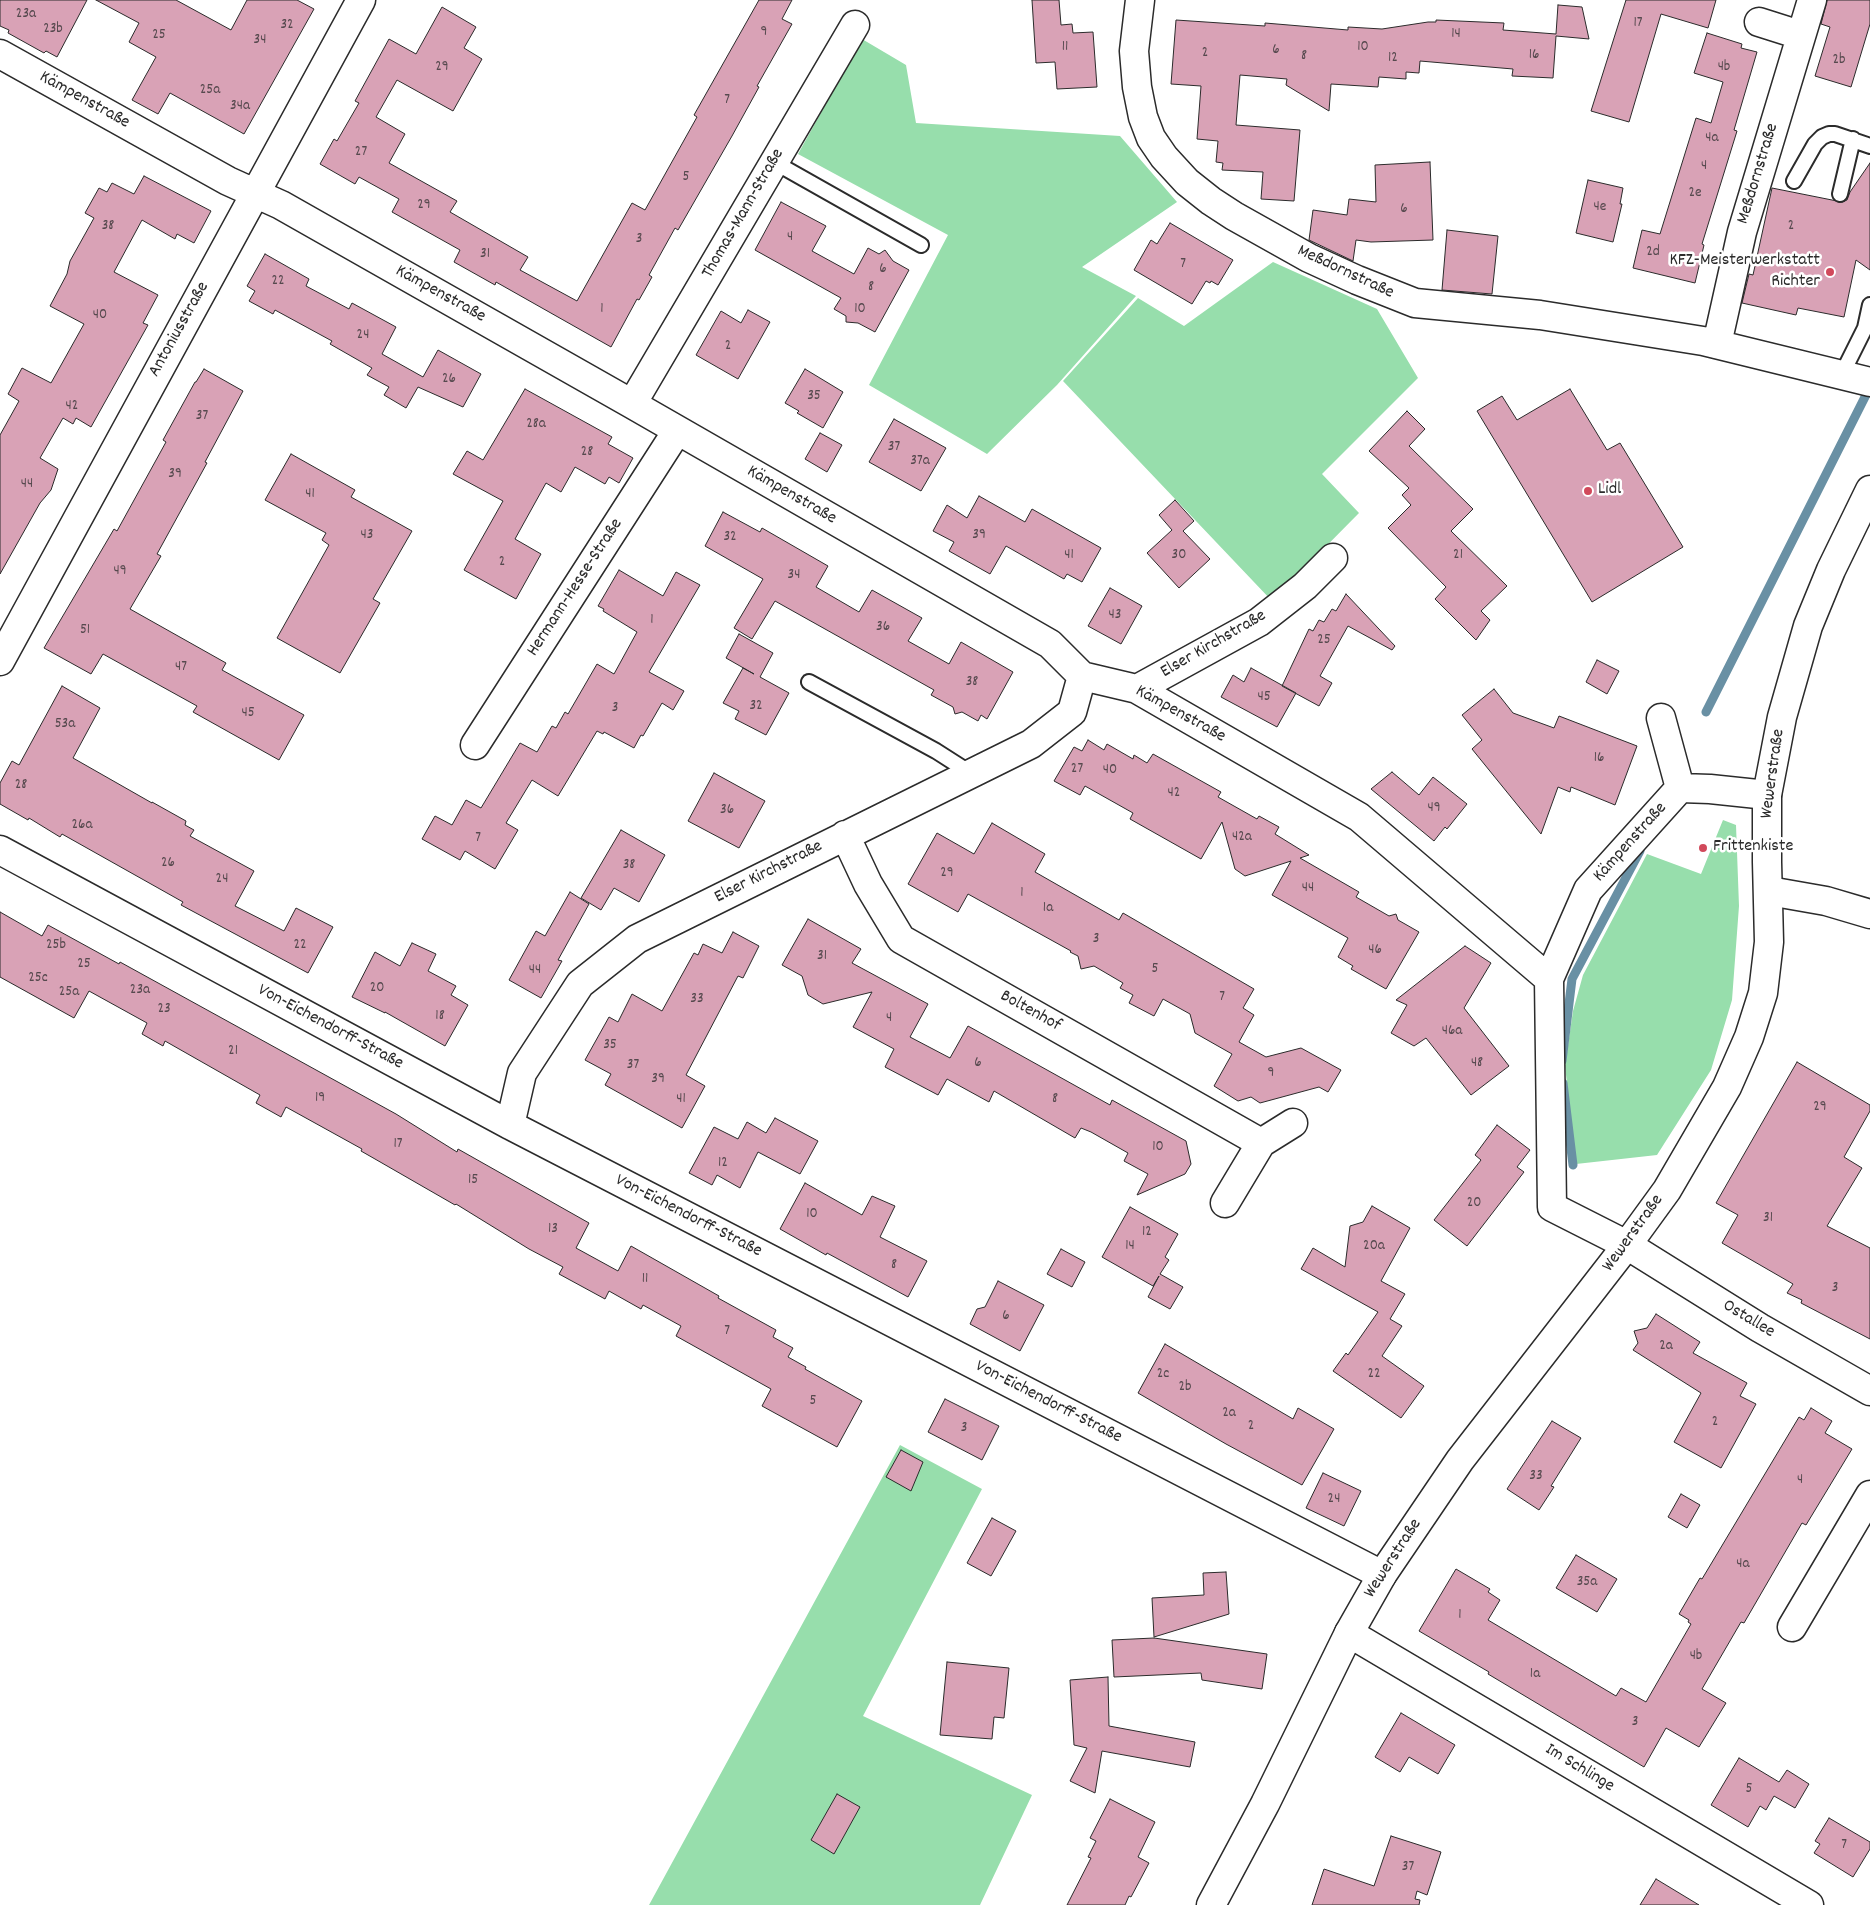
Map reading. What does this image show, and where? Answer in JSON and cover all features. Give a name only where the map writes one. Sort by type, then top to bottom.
[{"type":"street","name":"Antoniusstraße","points":[[0,661],[361,0]]},
{"type":"street","name":"Meßdornstraße","points":[[1140,0],[1134,51],[1142,116],[1151,138],[1164,157],[1187,182],[1234,216],[1309,258],[1356,280],[1414,303],[1540,316],[1716,344],[1859,379]]},
{"type":"street","name":"Meßdornstraße","points":[[1716,344],[1742,232],[1800,34],[1812,0]]},
{"type":"street","points":[[1759,22],[1800,34]]},
{"type":"street","name":"Thomas-Mann-Straße","points":[[632,404],[855,25]]},
{"type":"street","name":"Kämpenstraße","points":[[0,54],[228,181],[289,210],[1050,644],[1082,676],[1137,688],[1359,817],[1550,979]]},
{"type":"street","name":"Hermann-Hesse-Straße","points":[[475,745],[677,431]]},
{"type":"street","name":"Wewerstraße","points":[[1211,1905],[1265,1804],[1349,1633],[1382,1575],[1460,1460],[1628,1245],[1667,1190],[1727,1087],[1749,1038],[1763,993],[1770,942],[1767,795],[1782,717],[1808,626],[1831,570],[1870,490]]},
{"type":"street","name":"Elser Kirchstraße","points":[[1137,688],[1259,622],[1305,586],[1333,558]]},
{"type":"street","name":"Elser Kirchstraße","points":[[510,1125],[522,1072],[580,984],[637,939],[1032,744],[1072,712],[1082,676]]},
{"type":"street","points":[[1661,718],[1680,788]]},
{"type":"street","name":"Kämpenstraße","points":[[1628,1245],[1552,1207],[1550,979],[1588,890],[1680,788],[1767,795]]},
{"type":"street","name":"Boltenhof","points":[[845,835],[868,884],[901,939],[1261,1143]]},
{"type":"street","name":"Von-Eichendorff-Straße","points":[[0,850],[510,1125],[1382,1575]]},
{"type":"street","points":[[1769,891],[1826,901],[1870,914]]},
{"type":"street","points":[[1225,1203],[1261,1143],[1293,1123]]},
{"type":"street","name":"Ostallee","points":[[1628,1245],[1760,1328],[1870,1391]]},
{"type":"street","points":[[1792,1627],[1870,1495]]},
{"type":"street","name":"Im Schlinge","points":[[1349,1633],[1809,1905]]},
{"type":"lane","points":[[1794,181],[1815,144],[1822,137],[1829,134],[1852,139],[1870,146]]},
{"type":"lane","points":[[1840,194],[1852,139]]},
{"type":"lane","points":[[774,162],[921,245]]},
{"type":"lane","points":[[1859,379],[1870,305]]},
{"type":"lane","points":[[809,682],[972,774]]},
{"type":"green space","points":[[862,39],[906,65],[916,123],[1120,136],[1177,202],[1082,267],[1136,296],[1057,385],[987,454],[869,385],[948,235],[798,154]]},
{"type":"green space","points":[[1273,262],[1377,309],[1418,378],[1322,474],[1359,513],[1272,601],[1063,381],[1138,298],[1184,326]]},
{"type":"green space","points":[[1723,820],[1736,825],[1739,906],[1732,1000],[1711,1070],[1657,1155],[1576,1164],[1565,1066],[1573,1011],[1583,975],[1647,854],[1701,874]]},
{"type":"green space","points":[[900,1445],[982,1489],[863,1716],[1032,1795],[980,1905],[649,1905]]},
{"type":"building","points":[[0,0],[87,0],[57,57],[46,51],[44,53],[8,33],[9,30],[0,26]]},
{"type":"building","points":[[96,0],[176,0],[231,30],[247,0],[297,0],[314,9],[244,134],[170,93],[158,114],[132,100],[156,57],[129,42],[139,23]]},
{"type":"building","points":[[759,0],[792,0],[782,19],[792,24],[757,86],[759,87],[732,136],[678,230],[675,228],[649,275],[652,277],[639,300],[637,299],[611,347],[496,282],[495,285],[454,262],[460,250],[392,212],[399,199],[359,177],[355,184],[320,164],[334,139],[337,141],[359,103],[355,101],[389,39],[416,54],[442,7],[476,27],[464,48],[482,59],[453,111],[397,80],[376,117],[405,134],[389,163],[457,201],[450,212],[528,257],[520,270],[577,301],[632,203],[645,210],[697,117],[694,115]]},
{"type":"building","points":[[1032,0],[1059,0],[1061,25],[1072,24],[1073,33],[1093,32],[1097,87],[1057,89],[1055,62],[1036,63]]},
{"type":"building","points":[[1626,0],[1716,0],[1708,28],[1661,14],[1629,122],[1591,111]]},
{"type":"building","points":[[1827,0],[1870,0],[1870,24],[1851,87],[1815,76],[1830,27],[1821,24]]},
{"type":"building","points":[[1558,5],[1582,7],[1589,39],[1556,36],[1553,78],[1512,76],[1513,69],[1420,61],[1419,73],[1406,72],[1406,79],[1379,77],[1378,87],[1331,84],[1329,111],[1286,85],[1287,79],[1240,75],[1236,125],[1300,130],[1294,201],[1261,199],[1263,172],[1222,170],[1223,163],[1216,162],[1218,141],[1197,139],[1201,86],[1171,84],[1176,20],[1265,26],[1265,23],[1348,30],[1348,27],[1382,29],[1436,22],[1436,20],[1504,23],[1503,30],[1556,34]]},
{"type":"building","points":[[1707,33],[1742,44],[1741,48],[1757,52],[1734,130],[1737,131],[1702,244],[1704,245],[1695,283],[1633,268],[1642,230],[1660,234],[1696,118],[1711,123],[1723,82],[1694,73]]},
{"type":"building","points":[[1430,162],[1433,240],[1371,242],[1356,240],[1353,261],[1309,240],[1313,210],[1347,215],[1349,199],[1376,202],[1375,165]]},
{"type":"building","points":[[1870,163],[1870,270],[1856,260],[1844,317],[1798,308],[1796,315],[1742,303],[1749,274],[1753,275],[1772,188],[1842,202],[1847,200],[1850,192]]},
{"type":"building","points":[[144,176],[211,211],[194,243],[177,234],[175,239],[142,220],[114,272],[158,295],[143,323],[148,325],[91,427],[76,418],[73,424],[63,418],[40,458],[58,469],[51,490],[40,503],[0,574],[0,435],[19,401],[8,394],[22,368],[51,383],[84,324],[50,306],[67,274],[70,261],[94,218],[85,213],[99,188],[107,192],[112,183],[134,194]]},
{"type":"building","points":[[1588,180],[1623,188],[1620,204],[1622,204],[1613,242],[1576,233]]},
{"type":"building","points":[[781,202],[826,226],[812,251],[854,274],[868,248],[879,254],[885,250],[893,261],[909,270],[875,332],[858,323],[846,322],[846,316],[834,309],[841,298],[755,250]]},
{"type":"building","points":[[1170,223],[1233,260],[1218,285],[1211,281],[1210,283],[1206,281],[1192,304],[1134,270],[1151,240],[1157,244]]},
{"type":"building","points":[[1447,230],[1498,236],[1492,294],[1442,290]]},
{"type":"building","points":[[265,254],[309,279],[306,286],[349,309],[352,303],[396,327],[382,354],[423,377],[438,350],[481,374],[463,407],[418,387],[406,408],[384,395],[389,387],[367,375],[372,368],[330,344],[332,341],[275,310],[273,314],[249,301],[255,291],[247,286]]},
{"type":"building","points":[[748,310],[770,322],[738,379],[696,355],[721,311],[741,323]]},
{"type":"building","points":[[204,369],[243,391],[205,462],[207,463],[157,554],[161,556],[130,609],[226,663],[222,670],[304,715],[279,760],[193,712],[197,706],[103,654],[91,674],[44,648],[114,529],[117,531],[166,442],[163,440]]},
{"type":"building","points":[[805,369],[843,392],[823,428],[797,413],[799,411],[785,403]]},
{"type":"building","points":[[525,389],[612,437],[608,444],[633,458],[619,483],[609,477],[605,484],[575,467],[561,492],[546,483],[515,539],[541,554],[516,599],[464,570],[503,501],[453,474],[467,451],[483,460]]},
{"type":"building","name":"Lidl","points":[[1570,389],[1607,450],[1620,443],[1683,547],[1592,602],[1477,411],[1502,396],[1517,420]]},
{"type":"building","points":[[1407,411],[1425,429],[1409,446],[1473,509],[1451,531],[1507,586],[1481,611],[1490,620],[1476,640],[1435,599],[1446,587],[1388,528],[1411,505],[1402,495],[1409,488],[1369,451]]},
{"type":"building","points":[[894,419],[946,448],[921,491],[869,462]]},
{"type":"building","points":[[820,433],[842,445],[827,472],[805,459]]},
{"type":"building","points":[[291,454],[355,490],[351,497],[412,531],[373,599],[380,603],[340,673],[277,638],[329,545],[322,540],[326,533],[265,500]]},
{"type":"building","points":[[979,496],[1025,522],[1032,509],[1101,548],[1082,582],[1067,574],[1064,579],[1006,546],[990,574],[949,551],[954,542],[933,531],[947,505],[967,518]]},
{"type":"building","points":[[1175,500],[1194,521],[1183,531],[1210,559],[1179,588],[1147,553],[1172,530],[1159,515]]},
{"type":"building","points":[[723,512],[760,532],[762,528],[828,566],[816,587],[859,612],[872,590],[922,618],[908,641],[949,664],[961,642],[1013,672],[987,719],[981,715],[978,721],[962,712],[955,714],[953,707],[931,695],[934,690],[775,601],[752,639],[734,628],[763,579],[705,546]]},
{"type":"building","points":[[619,570],[663,596],[676,572],[700,585],[649,672],[684,691],[673,710],[662,703],[634,748],[604,732],[603,734],[597,731],[558,796],[532,780],[506,823],[518,830],[495,869],[465,851],[460,860],[422,839],[435,816],[452,825],[466,800],[481,808],[520,743],[537,752],[552,726],[556,728],[565,712],[568,714],[597,664],[614,674],[637,632],[598,606]]},
{"type":"building","points":[[1110,588],[1142,606],[1121,644],[1088,626]]},
{"type":"building","points":[[1346,594],[1395,646],[1392,650],[1348,626],[1320,676],[1332,683],[1319,706],[1282,686],[1309,629],[1313,631],[1319,620],[1324,622],[1332,609],[1336,611]]},
{"type":"building","points":[[739,634],[773,653],[760,677],[789,693],[766,735],[735,719],[739,711],[723,703],[743,668],[754,674],[726,658]]},
{"type":"building","points":[[1597,660],[1619,671],[1607,694],[1586,682]]},
{"type":"building","points":[[1251,668],[1296,693],[1277,727],[1221,697],[1233,675],[1244,682]]},
{"type":"building","points":[[62,686],[100,708],[73,758],[186,821],[185,825],[194,830],[190,836],[254,871],[235,906],[284,931],[296,908],[333,927],[308,973],[181,905],[183,902],[62,834],[60,837],[29,818],[28,820],[0,804],[0,783],[12,761],[19,765]]},
{"type":"building","points":[[1494,689],[1513,713],[1554,728],[1559,716],[1637,746],[1615,805],[1571,787],[1570,792],[1558,787],[1541,834],[1472,749],[1482,740],[1462,715]]},
{"type":"building","points":[[1088,740],[1104,750],[1107,744],[1133,759],[1134,755],[1147,763],[1153,754],[1221,792],[1218,797],[1257,819],[1259,816],[1279,827],[1275,834],[1309,855],[1300,858],[1359,892],[1356,897],[1389,916],[1396,914],[1398,920],[1419,932],[1386,989],[1351,969],[1353,966],[1338,957],[1348,938],[1272,895],[1291,861],[1245,876],[1235,869],[1222,822],[1201,859],[1130,819],[1133,813],[1085,786],[1080,795],[1054,781],[1074,747],[1082,751]]},
{"type":"building","points":[[1392,772],[1419,795],[1433,777],[1467,804],[1447,829],[1445,827],[1434,841],[1371,789]]},
{"type":"building","points":[[714,773],[765,801],[739,848],[688,821]]},
{"type":"building","points":[[992,823],[1045,854],[1035,872],[1119,920],[1123,913],[1254,989],[1243,1008],[1254,1015],[1239,1042],[1266,1057],[1301,1048],[1341,1070],[1328,1092],[1319,1087],[1260,1103],[1251,1097],[1238,1101],[1214,1086],[1232,1054],[1195,1033],[1190,1014],[1163,999],[1154,1016],[1129,1003],[1133,995],[1120,988],[1123,983],[1094,966],[1081,969],[1078,956],[1071,951],[968,894],[958,912],[908,884],[937,833],[974,854]]},
{"type":"building","points":[[621,830],[665,855],[639,902],[614,888],[601,910],[581,898]]},
{"type":"building","points":[[570,892],[589,904],[558,960],[562,961],[541,998],[509,980],[536,931],[545,936]]},
{"type":"building","points":[[0,912],[42,936],[48,925],[119,964],[120,962],[396,1114],[457,1152],[458,1149],[589,1223],[576,1248],[618,1271],[631,1246],[776,1330],[773,1337],[793,1348],[788,1357],[806,1367],[805,1369],[862,1401],[837,1447],[762,1406],[771,1389],[676,1336],[681,1326],[643,1305],[641,1309],[609,1291],[605,1299],[559,1274],[563,1267],[361,1151],[362,1149],[286,1107],[281,1117],[256,1103],[260,1095],[165,1041],[163,1046],[142,1034],[147,1023],[89,991],[74,1018],[0,977]]},
{"type":"building","points":[[808,919],[861,949],[852,963],[928,1004],[910,1037],[950,1058],[968,1026],[1110,1105],[1112,1100],[1186,1141],[1191,1164],[1185,1174],[1137,1195],[1148,1174],[1124,1161],[1128,1153],[1091,1132],[1081,1128],[1075,1138],[994,1091],[989,1102],[947,1079],[938,1095],[885,1067],[894,1049],[853,1027],[872,992],[823,1004],[808,995],[802,976],[782,965]]},
{"type":"building","points":[[733,932],[759,946],[743,978],[738,976],[686,1075],[705,1086],[682,1128],[605,1085],[611,1074],[585,1060],[609,1017],[618,1022],[632,994],[662,1011],[694,953],[698,955],[703,944],[722,953]]},
{"type":"building","points":[[412,943],[436,954],[428,971],[456,986],[451,995],[468,1005],[445,1046],[385,1012],[352,997],[375,952],[400,966]]},
{"type":"building","points":[[1465,946],[1491,963],[1464,1008],[1509,1066],[1471,1095],[1426,1038],[1414,1046],[1391,1033],[1407,1005],[1396,1000]]},
{"type":"building","points":[[1797,1062],[1870,1105],[1870,1111],[1844,1157],[1862,1168],[1827,1226],[1870,1248],[1870,1339],[1801,1303],[1802,1300],[1787,1293],[1793,1284],[1722,1243],[1738,1215],[1716,1203]]},
{"type":"building","points":[[775,1118],[818,1141],[800,1174],[758,1152],[740,1188],[717,1175],[712,1185],[689,1173],[714,1127],[738,1139],[747,1122],[766,1133]]},
{"type":"building","points":[[1497,1125],[1530,1150],[1517,1167],[1524,1172],[1467,1246],[1434,1220],[1481,1160],[1475,1155]]},
{"type":"building","points":[[805,1183],[862,1215],[872,1196],[895,1206],[880,1237],[927,1261],[908,1297],[780,1229]]},
{"type":"building","points":[[1372,1206],[1410,1228],[1381,1281],[1405,1294],[1390,1319],[1402,1326],[1382,1356],[1424,1386],[1401,1418],[1333,1371],[1346,1353],[1348,1355],[1378,1312],[1301,1269],[1313,1248],[1345,1267],[1350,1226],[1363,1222]]},
{"type":"building","points":[[1130,1207],[1178,1234],[1165,1257],[1169,1260],[1160,1274],[1183,1287],[1170,1309],[1148,1297],[1159,1276],[1153,1286],[1102,1257]]},
{"type":"building","points":[[1061,1249],[1085,1262],[1072,1287],[1047,1274]]},
{"type":"building","points":[[998,1281],[1044,1305],[1020,1351],[970,1324],[977,1309],[985,1307]]},
{"type":"building","points":[[1656,1314],[1700,1342],[1693,1353],[1747,1383],[1740,1396],[1756,1404],[1721,1468],[1674,1442],[1701,1393],[1633,1350],[1638,1343],[1634,1331],[1647,1328]]},
{"type":"building","points":[[1165,1344],[1293,1419],[1298,1408],[1334,1429],[1302,1485],[1138,1393]]},
{"type":"building","points":[[945,1399],[999,1426],[982,1460],[928,1432]]},
{"type":"building","points":[[1811,1408],[1832,1421],[1825,1433],[1852,1449],[1806,1525],[1802,1523],[1744,1623],[1741,1622],[1702,1689],[1726,1703],[1699,1747],[1666,1728],[1644,1767],[1419,1631],[1456,1569],[1490,1589],[1488,1592],[1500,1600],[1488,1620],[1616,1696],[1621,1688],[1646,1702],[1691,1624],[1688,1622],[1689,1620],[1679,1614],[1799,1417],[1804,1420]]},
{"type":"building","points":[[1552,1421],[1581,1438],[1551,1486],[1554,1487],[1539,1510],[1507,1489]]},
{"type":"building","points":[[901,1450],[923,1462],[911,1491],[886,1477]]},
{"type":"building","points":[[1323,1473],[1361,1491],[1344,1526],[1306,1508]]},
{"type":"building","points":[[1681,1494],[1700,1505],[1687,1528],[1668,1517]]},
{"type":"building","points":[[992,1518],[1016,1531],[991,1576],[967,1563]]},
{"type":"building","points":[[1576,1555],[1617,1579],[1597,1612],[1556,1588]]},
{"type":"building","points":[[1226,1572],[1229,1614],[1154,1637],[1152,1598],[1204,1595],[1203,1573]]},
{"type":"building","points":[[1154,1638],[1267,1654],[1262,1689],[1202,1680],[1201,1673],[1114,1677],[1112,1640]]},
{"type":"building","points":[[947,1662],[1009,1668],[1004,1718],[994,1717],[992,1739],[940,1735]]},
{"type":"building","points":[[1108,1677],[1109,1726],[1195,1742],[1190,1767],[1102,1751],[1095,1793],[1070,1781],[1087,1748],[1074,1745],[1070,1680]]},
{"type":"building","points":[[1401,1713],[1455,1745],[1438,1774],[1409,1757],[1400,1772],[1375,1757]]},
{"type":"building","points":[[1739,1758],[1779,1782],[1787,1770],[1809,1784],[1795,1808],[1774,1796],[1766,1810],[1760,1806],[1748,1827],[1711,1805]]},
{"type":"building","points":[[837,1794],[860,1807],[834,1854],[811,1840]]},
{"type":"building","points":[[1110,1799],[1155,1822],[1138,1857],[1149,1863],[1125,1905],[1067,1905],[1091,1858],[1088,1857],[1096,1841],[1090,1838]]},
{"type":"building","points":[[1829,1818],[1870,1842],[1870,1849],[1853,1877],[1814,1853],[1820,1844],[1815,1841]]},
{"type":"building","points":[[1391,1836],[1441,1852],[1427,1895],[1417,1891],[1415,1899],[1420,1900],[1419,1905],[1312,1905],[1324,1869],[1374,1886]]},
{"type":"building","points":[[1656,1879],[1699,1905],[1640,1905]]},
{"type":"waterway","points":[[1706,712],[1870,387]]},
{"type":"waterway","points":[[1562,1061],[1572,979],[1640,851]]},
{"type":"waterway","points":[[1563,1083],[1573,1165]]},
{"type":"place","name":"KFZ-Meisterwerkstatt Richter","points":[[1830,272]]},
{"type":"place","name":"Lidl","points":[[1588,491]]},
{"type":"place","name":"Frittenkiste","points":[[1703,848]]}]
